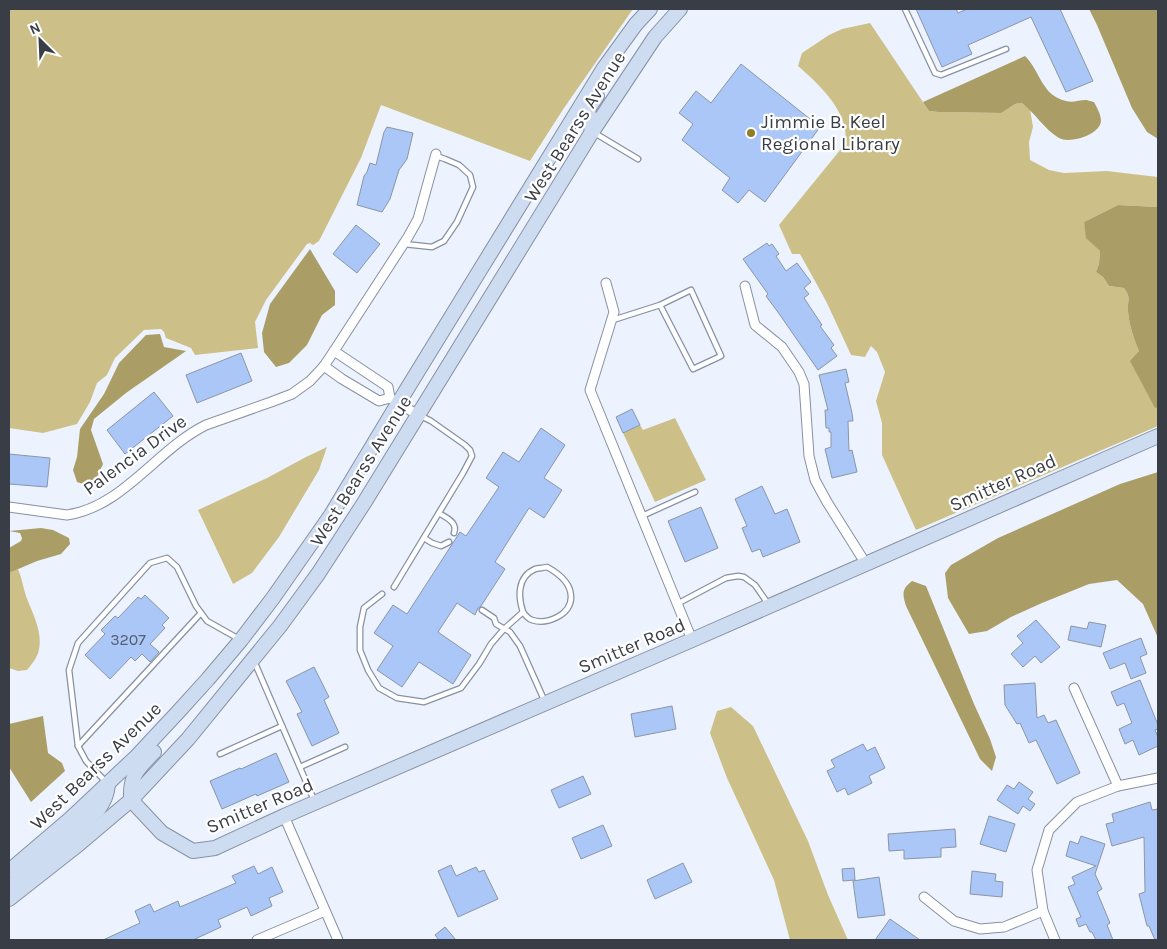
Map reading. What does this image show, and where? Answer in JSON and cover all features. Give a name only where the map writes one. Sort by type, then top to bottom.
[{"type":"main road","name":"West Bearss Avenue","points":[[9,870],[70,819],[137,756],[198,690],[241,640],[273,598],[331,515],[394,401],[604,68],[636,24],[650,9]]},
{"type":"main road","name":"West Bearss Avenue","points":[[10,898],[131,800],[188,739],[280,626],[323,566],[364,503],[592,132],[655,37],[680,9]]},
{"type":"main road","points":[[592,132],[588,109],[632,41],[636,24]]},
{"type":"main road","name":"Smitter Road","points":[[131,800],[162,833],[192,851],[215,848],[284,816],[1158,436]]},
{"type":"main road","points":[[131,800],[130,787],[134,774],[191,712],[199,698],[198,690]]},
{"type":"main road","points":[[10,898],[14,884],[98,810],[105,801],[108,784]]},
{"type":"street","name":"Palencia Drive","points":[[9,507],[68,515],[97,506],[117,493],[197,429],[292,394],[310,381],[324,366],[334,351],[404,244],[418,219],[436,155]]},
{"type":"street","points":[[606,283],[614,312],[590,390],[692,640]]},
{"type":"street","points":[[745,286],[755,325],[782,347],[804,384],[809,456],[815,480],[866,564]]},
{"type":"street","points":[[334,351],[388,387],[394,401]]},
{"type":"street","points":[[324,366],[379,401],[394,401],[418,415]]},
{"type":"street","points":[[1074,688],[1118,786]]},
{"type":"street","points":[[1055,940],[1043,911],[1037,870],[1049,830],[1077,802],[1118,786],[1158,778]]},
{"type":"street","points":[[284,816],[338,940]]},
{"type":"street","points":[[924,897],[954,920],[980,929],[1004,927],[1043,911]]},
{"type":"street","points":[[257,940],[325,911]]},
{"type":"lane","points":[[905,9],[936,73],[939,75],[1006,49]]},
{"type":"lane","points":[[592,132],[638,159]]},
{"type":"lane","points":[[404,244],[432,247],[444,241],[457,222],[473,187],[470,175],[459,165],[436,155]]},
{"type":"lane","points":[[612,320],[660,305],[691,290],[721,356],[693,368],[660,305]]},
{"type":"lane","points":[[394,587],[472,456],[470,450],[465,445],[431,421],[418,415]]},
{"type":"lane","points":[[642,516],[695,492]]},
{"type":"lane","points":[[439,513],[455,525],[456,530],[454,533]]},
{"type":"lane","points":[[424,538],[441,546],[449,542]]},
{"type":"lane","points":[[108,784],[86,761],[78,746],[69,670],[78,643],[150,562],[167,558],[177,567],[196,606],[207,621],[241,640]]},
{"type":"lane","points":[[547,567],[559,574],[568,585],[571,597],[568,608],[559,616],[546,621],[531,620],[522,612],[519,602],[519,589],[525,577],[534,570],[547,567]]},
{"type":"lane","points":[[677,604],[726,578],[738,576],[744,577],[755,585],[770,606]]},
{"type":"lane","points":[[382,594],[364,608],[360,627],[360,650],[368,670],[379,688],[397,698],[424,702],[461,688],[491,644],[522,612]]},
{"type":"lane","points":[[482,610],[494,618],[496,624],[510,632],[520,646],[545,704]]},
{"type":"lane","points":[[78,746],[201,613]]},
{"type":"lane","points":[[254,659],[315,803]]},
{"type":"lane","points":[[220,754],[282,726]]},
{"type":"lane","points":[[300,767],[345,747]]},
{"type":"shaded area","points":[[9,9],[633,9],[564,108],[530,161],[381,105],[361,158],[319,241],[313,245],[307,244],[266,300],[255,322],[258,348],[195,355],[191,348],[166,338],[161,329],[144,330],[115,358],[107,375],[97,383],[90,402],[77,424],[43,433],[9,428]]},
{"type":"shaded area","points":[[1089,9],[1158,9],[1158,139],[1147,132],[1132,108]]},
{"type":"shaded area","points":[[870,23],[929,111],[1000,113],[1015,104],[1022,103],[1030,109],[1033,127],[1029,142],[1030,160],[1049,170],[1064,173],[1107,171],[1158,177],[1158,207],[1118,205],[1084,222],[1087,238],[1100,251],[1096,272],[1103,277],[1109,286],[1124,288],[1128,295],[1129,321],[1139,351],[1131,361],[1155,407],[1158,407],[1158,426],[916,530],[882,455],[882,423],[876,401],[885,372],[877,352],[871,346],[865,357],[851,355],[826,301],[800,254],[792,254],[779,225],[845,144],[846,132],[838,110],[815,81],[798,66],[802,53],[829,35],[842,29]]},
{"type":"shaded area","points":[[1025,56],[1051,94],[1069,102],[1086,100],[1094,102],[1100,113],[1101,121],[1096,130],[1084,137],[1064,140],[1049,130],[1022,103],[1015,104],[1001,113],[929,111],[923,102]]},
{"type":"shaded area","points":[[1118,205],[1158,207],[1158,407],[1155,408],[1130,361],[1139,351],[1129,321],[1128,295],[1124,288],[1109,286],[1103,277],[1096,272],[1100,251],[1086,238],[1084,222]]},
{"type":"shaded area","points":[[310,249],[335,291],[335,305],[322,315],[307,345],[289,363],[276,367],[264,352],[262,333],[270,304]]},
{"type":"shaded area","points":[[160,334],[164,347],[186,351],[126,393],[94,419],[91,430],[103,464],[97,477],[86,485],[77,482],[73,470],[77,457],[80,429],[104,394],[119,363],[146,335]]},
{"type":"shaded area","points":[[675,418],[706,480],[655,502],[623,433],[640,425],[643,430]]},
{"type":"shaded area","points":[[327,447],[319,470],[279,537],[252,573],[233,584],[198,510],[267,478]]},
{"type":"shaded area","points":[[1158,472],[1158,638],[1143,604],[1117,580],[1089,584],[1011,617],[987,631],[969,634],[948,598],[945,573],[951,565],[998,538],[1120,484]]},
{"type":"shaded area","points":[[41,528],[53,530],[69,538],[70,544],[61,554],[37,561],[9,573],[9,548],[21,541],[22,538],[20,533],[9,531]]},
{"type":"shaded area","points":[[18,569],[36,622],[40,642],[37,655],[31,665],[27,670],[18,671],[9,668],[9,573]]},
{"type":"shaded area","points":[[912,581],[926,586],[990,739],[996,757],[992,771],[980,759],[906,606],[904,592],[906,586]]},
{"type":"shaded area","points":[[731,707],[753,726],[808,841],[828,895],[848,940],[790,940],[774,880],[727,778],[710,733],[717,711]]},
{"type":"shaded area","points":[[43,716],[48,753],[62,763],[65,771],[31,802],[9,767],[9,724]]},
{"type":"building","points":[[916,9],[956,9],[958,13],[967,9],[1060,9],[1093,81],[1066,92],[1031,17],[968,45],[972,54],[942,67]]},
{"type":"building","name":"Jimmie B. Keel Regional Library","points":[[741,64],[820,127],[765,202],[749,190],[738,203],[722,190],[730,178],[682,140],[693,124],[679,113],[696,91],[711,103]]},
{"type":"building","points":[[387,127],[413,133],[407,159],[399,170],[390,199],[382,212],[357,205],[364,176],[370,163],[376,165]]},
{"type":"building","points":[[356,225],[380,244],[357,273],[333,254]]},
{"type":"building","points":[[767,243],[769,246],[772,244],[779,254],[776,256],[786,271],[797,263],[811,282],[804,288],[809,294],[804,298],[822,325],[820,326],[834,345],[831,348],[837,356],[818,370],[766,296],[768,294],[743,259]]},
{"type":"building","points":[[241,353],[252,381],[197,403],[186,375]]},
{"type":"building","points":[[846,369],[849,382],[845,383],[853,421],[848,421],[849,451],[852,450],[857,472],[832,478],[825,449],[831,447],[831,432],[829,432],[829,428],[826,428],[825,410],[828,410],[819,375]]},
{"type":"building","points":[[154,392],[173,416],[125,454],[107,430]]},
{"type":"building","points":[[632,409],[640,425],[623,433],[616,417]]},
{"type":"building","points":[[541,428],[565,445],[544,478],[562,490],[544,518],[529,508],[495,562],[505,569],[475,615],[457,603],[438,632],[471,655],[453,684],[419,662],[402,687],[377,670],[393,646],[374,633],[393,605],[407,614],[460,532],[466,536],[499,487],[486,478],[503,452],[519,462]]},
{"type":"building","points":[[9,454],[50,458],[47,487],[9,484]]},
{"type":"building","points":[[762,486],[775,514],[787,509],[800,542],[763,557],[760,549],[752,552],[742,528],[747,526],[735,499]]},
{"type":"building","points":[[701,507],[718,548],[685,562],[668,521]]},
{"type":"building","points":[[145,595],[169,618],[162,625],[165,628],[150,644],[159,652],[150,662],[142,654],[135,661],[131,657],[110,679],[85,655],[105,634],[101,630],[115,616],[118,618],[138,597],[141,599]]},
{"type":"building","points":[[1036,620],[1060,647],[1041,663],[1035,656],[1023,667],[1011,654],[1023,643],[1017,636]]},
{"type":"building","points":[[1089,622],[1106,625],[1101,647],[1068,640],[1071,626],[1087,629]]},
{"type":"building","points":[[1141,638],[1147,654],[1140,657],[1146,673],[1131,679],[1125,663],[1110,669],[1103,653]]},
{"type":"building","points":[[314,667],[329,697],[324,700],[339,733],[312,746],[297,714],[302,712],[286,681]]},
{"type":"building","points":[[1140,680],[1158,725],[1158,729],[1155,730],[1158,737],[1158,746],[1139,755],[1133,740],[1125,744],[1119,729],[1132,723],[1124,703],[1117,706],[1111,692]]},
{"type":"building","points":[[1035,683],[1037,718],[1044,715],[1048,723],[1056,720],[1080,773],[1057,784],[1036,740],[1029,743],[1020,723],[1017,724],[1005,705],[1004,685]]},
{"type":"building","points":[[672,706],[676,729],[635,737],[631,714]]},
{"type":"building","points":[[863,744],[867,751],[875,747],[885,768],[869,776],[872,783],[848,795],[845,788],[837,792],[827,771],[835,767],[831,760]]},
{"type":"building","points":[[276,753],[289,782],[222,809],[210,781]]},
{"type":"building","points":[[583,776],[591,794],[559,808],[551,790]]},
{"type":"building","points":[[1019,782],[1033,792],[1028,799],[1035,804],[1030,811],[1023,806],[1018,814],[997,800],[1007,785],[1014,789]]},
{"type":"building","points":[[1150,802],[1152,810],[1158,809],[1158,940],[1155,940],[1149,926],[1147,926],[1139,894],[1145,892],[1144,837],[1112,846],[1106,824],[1114,822],[1112,814]]},
{"type":"building","points":[[989,816],[1015,824],[1006,852],[980,844]]},
{"type":"building","points":[[603,825],[612,846],[581,859],[572,838]]},
{"type":"building","points":[[955,829],[956,847],[941,848],[941,857],[904,859],[904,850],[889,851],[888,834]]},
{"type":"building","points":[[1081,836],[1105,844],[1095,874],[1102,889],[1097,892],[1110,923],[1107,925],[1113,940],[1096,940],[1086,924],[1079,927],[1076,919],[1081,917],[1068,887],[1075,884],[1072,877],[1096,866],[1066,856],[1070,841],[1078,844]]},
{"type":"building","points":[[683,863],[692,882],[655,899],[647,880]]},
{"type":"building","points":[[451,865],[456,876],[476,867],[479,872],[484,870],[498,899],[458,917],[438,871]]},
{"type":"building","points":[[254,866],[258,874],[272,867],[283,892],[269,898],[272,906],[251,916],[247,907],[218,920],[221,927],[193,940],[103,940],[140,923],[135,911],[150,904],[154,912],[178,901],[180,907],[236,883],[232,876]]},
{"type":"building","points":[[854,868],[855,880],[843,881],[842,869]]},
{"type":"building","points":[[972,871],[996,874],[995,881],[1003,882],[1002,897],[970,894]]},
{"type":"building","points":[[879,877],[885,915],[858,918],[853,881]]},
{"type":"building","points":[[890,919],[920,940],[875,940]]},
{"type":"building","points":[[445,927],[456,940],[439,940],[435,935]]},
{"type":"place","name":"Jimmie B. Keel Regional Library","points":[[751,133]]}]
